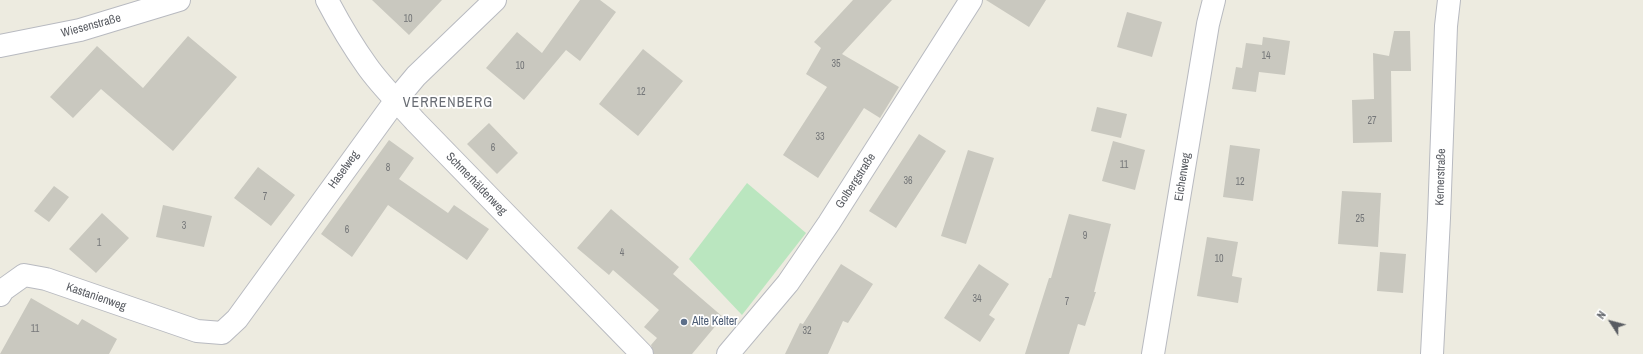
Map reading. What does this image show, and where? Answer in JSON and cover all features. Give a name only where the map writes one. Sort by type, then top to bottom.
[{"type":"street","name":"Wiesenstraße","points":[[0,46],[80,30],[179,0]]},
{"type":"street","name":"Schmerhäldenweg","points":[[327,0],[367,67],[415,122],[642,354]]},
{"type":"street","name":"Haselweg","points":[[197,331],[222,333],[237,319],[396,100],[416,76],[495,0]]},
{"type":"street","name":"Golbergstraße","points":[[728,354],[788,282],[857,181],[971,0]]},
{"type":"street","name":"Eichenweg","points":[[1153,354],[1208,24],[1214,0]]},
{"type":"street","name":"Kernerstraße","points":[[1432,354],[1446,26],[1449,0]]},
{"type":"street","name":"Kastanienweg","points":[[0,295],[3,290],[24,275],[46,279],[197,331]]},
{"type":"green space","points":[[747,183],[806,233],[742,315],[689,259]]},
{"type":"building","points":[[372,0],[442,0],[409,35]]},
{"type":"building","points":[[580,0],[600,0],[616,12],[580,61],[566,50],[524,100],[486,68],[517,32],[542,53]]},
{"type":"building","points":[[853,0],[892,0],[842,54],[899,87],[880,118],[864,108],[818,178],[783,155],[827,87],[806,74],[821,48],[814,42]]},
{"type":"building","points":[[986,0],[1046,0],[1029,27]]},
{"type":"building","points":[[1127,12],[1162,22],[1152,57],[1117,47]]},
{"type":"building","points":[[1394,31],[1410,31],[1411,71],[1391,71],[1392,142],[1353,143],[1352,100],[1374,99],[1373,53],[1389,56]]},
{"type":"building","points":[[188,36],[237,77],[173,151],[101,89],[73,118],[50,97],[97,46],[143,88]]},
{"type":"building","points":[[1263,37],[1290,41],[1285,75],[1259,72],[1256,92],[1232,89],[1236,67],[1242,68],[1246,43],[1262,45]]},
{"type":"building","points":[[643,49],[683,81],[638,136],[599,104]]},
{"type":"building","points":[[1097,107],[1127,114],[1121,138],[1091,131]]},
{"type":"building","points":[[489,123],[518,153],[497,174],[467,144]]},
{"type":"building","points":[[919,134],[946,151],[896,228],[869,211]]},
{"type":"building","points":[[389,140],[414,158],[399,179],[448,213],[454,205],[489,229],[467,260],[388,205],[352,257],[321,234]]},
{"type":"building","points":[[1113,141],[1145,150],[1135,190],[1102,181]]},
{"type":"building","points":[[1230,145],[1260,149],[1253,201],[1223,197]]},
{"type":"building","points":[[968,150],[994,158],[966,244],[941,236]]},
{"type":"building","points":[[258,167],[295,195],[271,226],[234,198]]},
{"type":"building","points":[[54,186],[69,197],[49,222],[34,211]]},
{"type":"building","points":[[1342,191],[1381,193],[1378,247],[1338,244]]},
{"type":"building","points":[[163,205],[212,216],[204,247],[156,237]]},
{"type":"building","points":[[611,209],[679,267],[673,274],[723,317],[692,354],[654,354],[651,345],[657,338],[644,327],[659,310],[613,270],[609,275],[577,248]]},
{"type":"building","points":[[102,213],[129,238],[96,273],[69,249]]},
{"type":"building","points":[[1069,214],[1111,224],[1094,292],[1096,292],[1085,326],[1078,324],[1069,354],[1025,354],[1049,278],[1051,278]]},
{"type":"building","points":[[1207,237],[1238,242],[1232,276],[1242,278],[1238,303],[1197,296]]},
{"type":"building","points":[[1380,252],[1406,254],[1403,293],[1377,291]]},
{"type":"building","points":[[841,264],[873,284],[848,323],[843,321],[828,354],[785,354],[800,323],[803,324]]},
{"type":"building","points":[[979,264],[1009,284],[989,315],[995,319],[980,342],[944,318]]},
{"type":"building","points":[[31,298],[78,325],[82,319],[117,339],[109,354],[0,354]]},
{"type":"place","name":"Alte Kelter","points":[[684,322]]},
{"type":"district","name":"VERRENBERG","points":[[448,103]]}]
